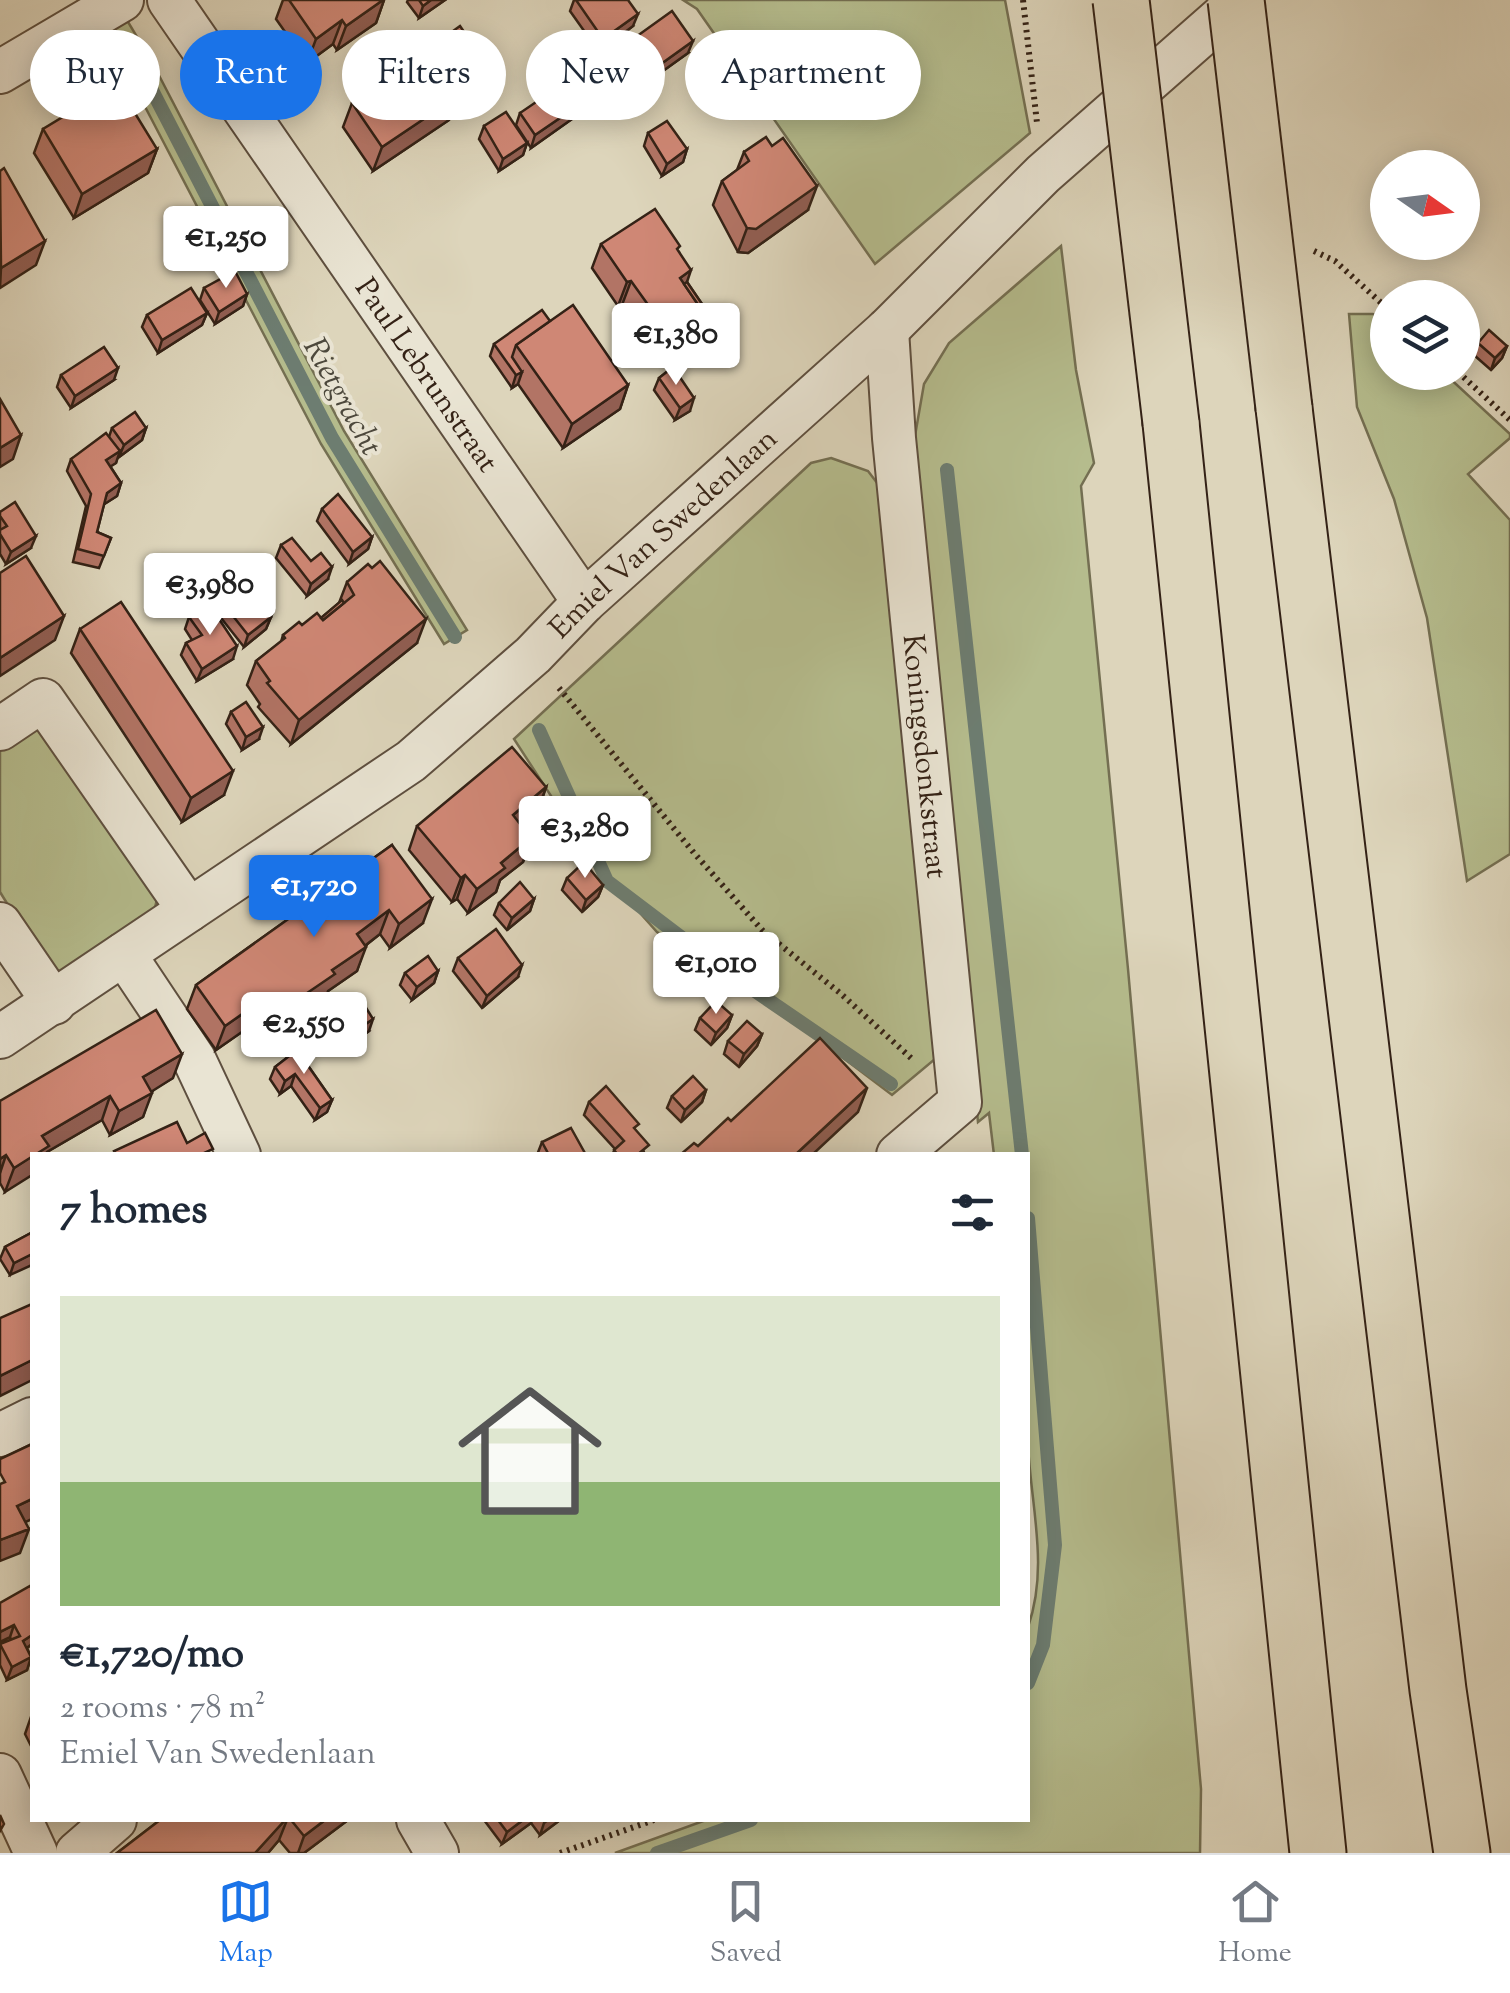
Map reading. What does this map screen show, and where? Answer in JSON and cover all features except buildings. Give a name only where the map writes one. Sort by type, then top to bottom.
[{"type":"highway","points":[[1121,0],[1171,422],[1318,1853]]},
{"type":"highway","points":[[1238,0],[1436,1671],[1462,1853]]},
{"type":"street","points":[[0,72],[122,0]]},
{"type":"street","name":"Paul Lebrunstraat","points":[[169,0],[584,602]]},
{"type":"street","name":"Emiel Van Swedenlaan","points":[[0,1038],[411,761],[533,655],[584,602],[887,330],[1043,174],[1238,0]]},
{"type":"street","name":"Koningsdonkstraat","points":[[887,330],[894,438],[960,1102]]},
{"type":"street","points":[[0,729],[44,700],[189,910]]},
{"type":"street","points":[[0,924],[54,1003]]},
{"type":"street","points":[[124,954],[194,1059],[237,1152]]},
{"type":"street","points":[[902,1152],[960,1102]]},
{"type":"street","points":[[0,1434],[30,1420]]},
{"type":"street","points":[[0,1775],[36,1853]]},
{"type":"street","points":[[76,1853],[113,1822]]},
{"type":"street","points":[[419,1822],[437,1853]]},
{"type":"path","points":[[1023,0],[1043,174]]},
{"type":"path","points":[[1335,261],[1370,293]]},
{"type":"path","points":[[1478,390],[1510,420]]},
{"type":"path","points":[[533,655],[694,853],[763,930],[960,1102]]},
{"type":"path","points":[[560,1853],[648,1822]]},
{"type":"green space","points":[[84,0],[115,0],[133,30],[102,30]]},
{"type":"green space","points":[[683,0],[1005,0],[1030,133],[875,264],[774,120],[921,120],[921,30],[712,30],[697,9]]},
{"type":"green space","points":[[160,77],[344,431],[467,630],[444,644],[321,444],[152,120],[160,120]]},
{"type":"green space","points":[[1061,246],[1076,370],[1094,463],[1081,486],[1201,1789],[1200,1853],[615,1853],[700,1822],[1030,1822],[1030,1619],[1038,1559],[1030,1468],[1030,1152],[994,1152],[989,1113],[978,1122],[912,453],[924,384],[949,343]]},
{"type":"green space","points":[[1349,314],[1370,314],[1370,390],[1462,390],[1510,434],[1468,474],[1510,520],[1510,854],[1467,881],[1427,618],[1394,499],[1357,407]]},
{"type":"green space","points":[[831,458],[868,471],[884,492],[941,1054],[892,1095],[805,1029],[657,932],[592,859],[514,739],[811,463]]},
{"type":"green space","points":[[37,728],[157,899],[154,912],[63,972],[47,968],[0,892],[0,750]]},
{"type":"waterway","name":"Rietgracht","points":[[160,106],[332,438],[455,637]]},
{"type":"waterway","points":[[947,470],[1022,1152]]},
{"type":"waterway","points":[[539,730],[607,881],[723,969],[891,1084]]},
{"type":"waterway","points":[[1030,1242],[1055,1545],[1043,1645],[1030,1678]]},
{"type":"waterway","points":[[657,1853],[745,1822]]}]
